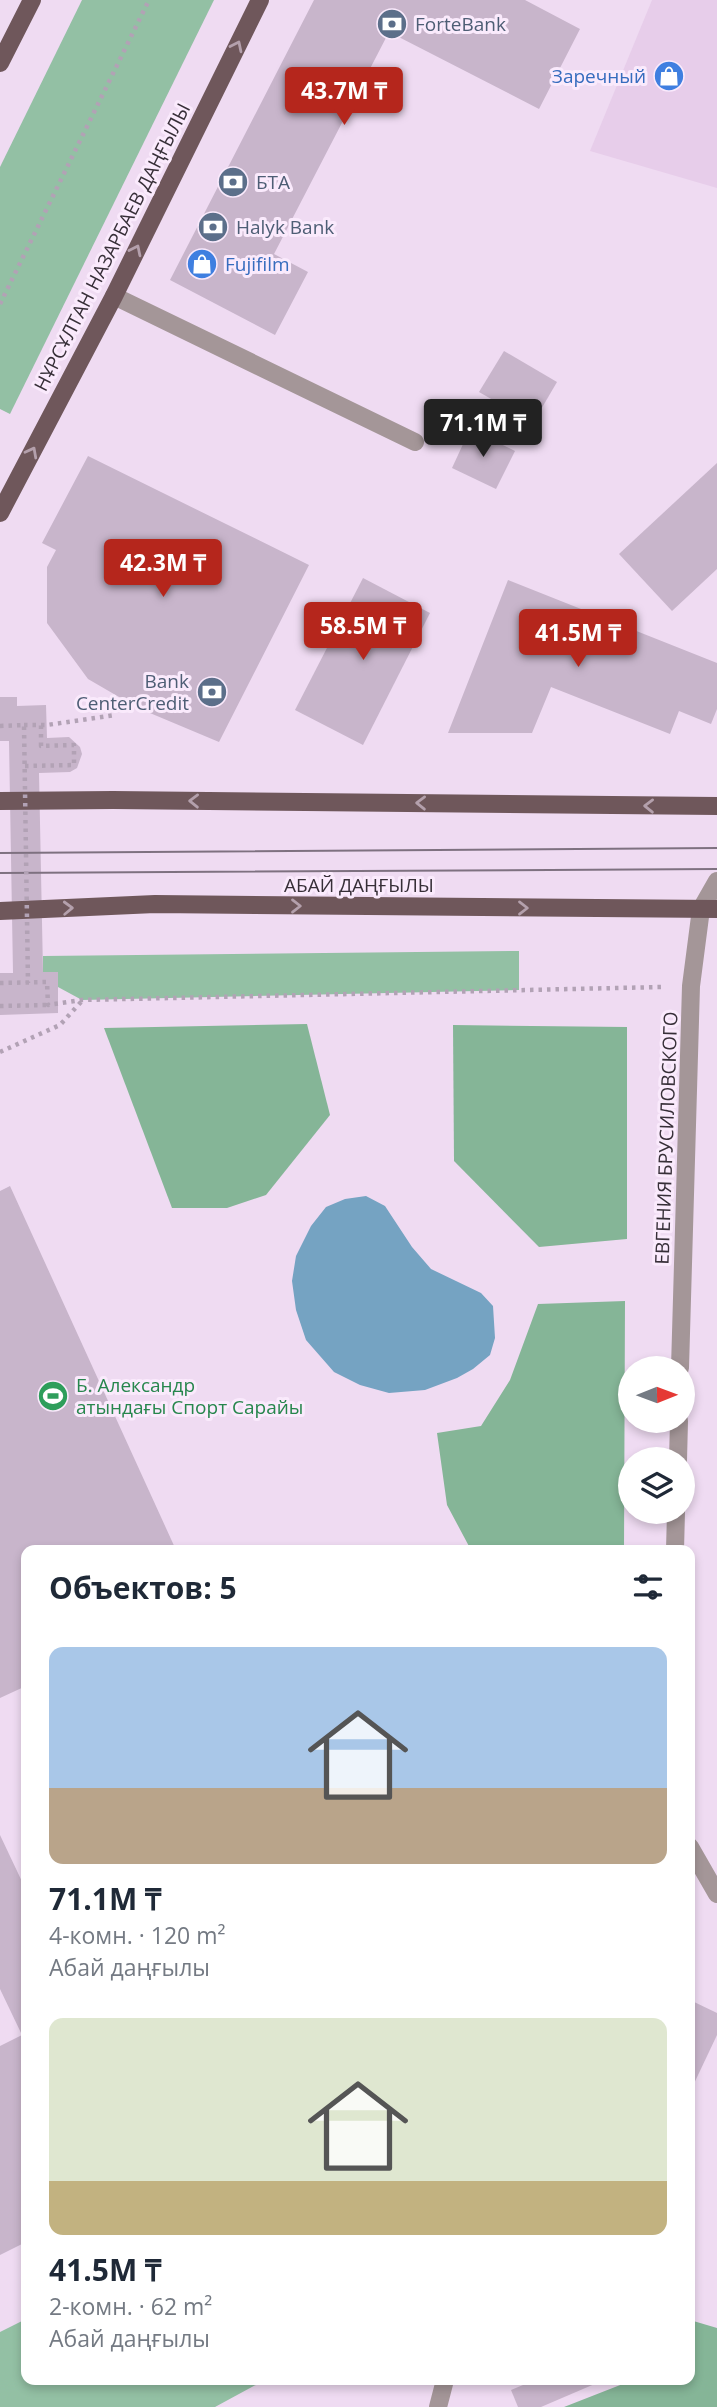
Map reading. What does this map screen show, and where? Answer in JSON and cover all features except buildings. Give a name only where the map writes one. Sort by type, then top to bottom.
[{"type":"main road","points":[[0,63],[32,0]]},
{"type":"main road","name":"НҰРСҰЛТАН НАЗАРБАЕВ ДАҢҒЫЛЫ","points":[[0,513],[114,296],[260,0]]},
{"type":"main road","points":[[0,801],[717,806]]},
{"type":"main road","name":"АБАЙ ДАҢҒЫЛЫ","points":[[0,911],[155,904],[709,909]]},
{"type":"street","points":[[114,296],[415,442]]},
{"type":"street","points":[[709,909],[717,881]]},
{"type":"street","name":"ЕВГЕНИЯ БРУСИЛОВСКОГО","points":[[680,1356],[691,986],[709,909]]},
{"type":"street","points":[[675,1545],[676,1524]]},
{"type":"street","points":[[695,1856],[717,1894]]},
{"type":"street","points":[[438,2407],[444,2385]]},
{"type":"path","points":[[0,304],[149,0]]},
{"type":"path","points":[[0,726],[41,725],[115,715]]},
{"type":"path","points":[[24,725],[28,983]]},
{"type":"path","points":[[25,766],[74,765],[74,746],[41,746],[41,725]]},
{"type":"path","points":[[0,983],[47,982],[48,1005]]},
{"type":"path","points":[[0,1006],[48,1005],[82,1000],[691,986]]},
{"type":"path","points":[[0,1052],[60,1025],[82,1000]]},
{"type":"shaded area","name":"Заречный","points":[[652,0],[717,0],[717,188],[590,151]]},
{"type":"green space","points":[[82,0],[214,0],[10,414],[0,409],[0,167]]},
{"type":"green space","points":[[519,951],[519,990],[82,1000],[58,987],[58,972],[43,972],[43,956]]},
{"type":"green space","points":[[307,1024],[330,1115],[266,1195],[227,1208],[172,1208],[104,1028]]},
{"type":"green space","points":[[453,1025],[627,1027],[627,1239],[539,1247],[454,1161]]},
{"type":"green space","points":[[625,1301],[625,1356],[618,1356],[618,1433],[624,1433],[624,1447],[618,1447],[618,1524],[624,1524],[624,1545],[468,1545],[447,1505],[437,1433],[481,1426],[510,1380],[538,1304]]},
{"type":"green space","points":[[695,2321],[717,2328],[717,2407],[564,2407],[620,2385],[695,2385]]},
{"type":"green space","points":[[21,2322],[21,2385],[256,2385],[215,2407],[0,2407],[0,2332]]},
{"type":"water","points":[[366,1196],[385,1206],[412,1247],[431,1269],[481,1293],[493,1306],[495,1338],[490,1355],[457,1378],[425,1390],[389,1393],[360,1385],[334,1372],[306,1340],[296,1310],[292,1281],[296,1256],[311,1226],[326,1207],[345,1199]]},
{"type":"tram line","points":[[0,853],[717,848]]},
{"type":"tram line","points":[[0,873],[717,869]]},
{"type":"place","name":"ForteBank","points":[[392,24]]},
{"type":"place","name":"Заречный","points":[[669,76]]},
{"type":"place","name":"БТА","points":[[233,182]]},
{"type":"place","name":"Halyk Bank","points":[[213,227]]},
{"type":"place","name":"Fujifilm","points":[[202,264]]},
{"type":"place","name":"Bank CenterCredit","points":[[212,692]]},
{"type":"place","name":"Б. Александр атындағы Спорт Сарайы","points":[[53,1396]]}]
